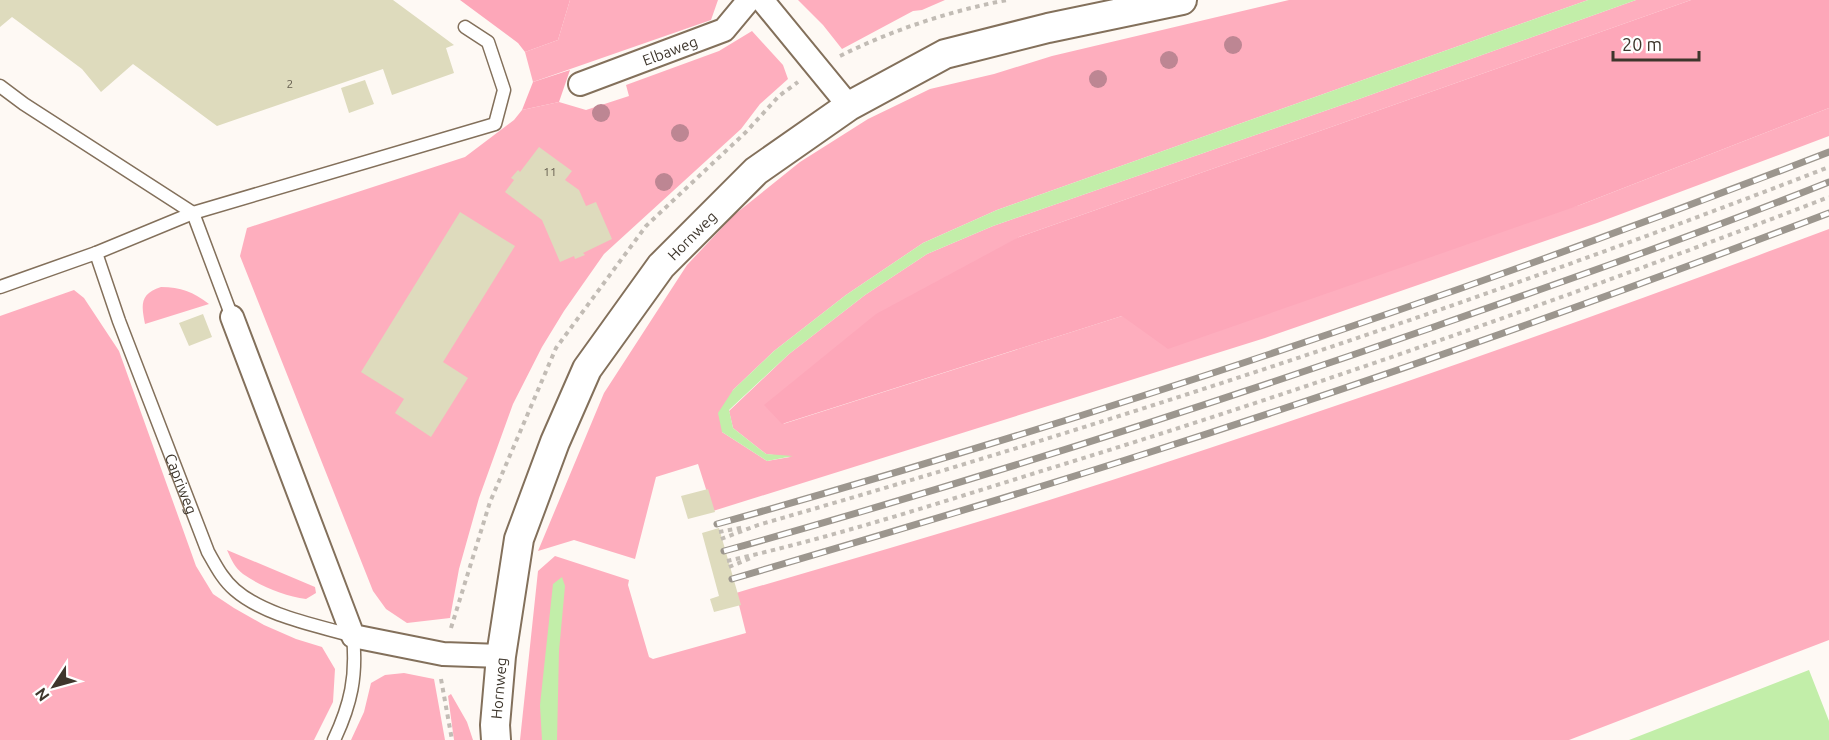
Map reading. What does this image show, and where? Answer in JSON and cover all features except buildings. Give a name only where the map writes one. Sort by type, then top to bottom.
[{"type":"street","name":"Elbaweg","points":[[579,84],[724,30],[749,0]]},
{"type":"street","points":[[762,0],[849,106]]},
{"type":"street","name":"Hornweg","points":[[496,740],[495,725],[501,656],[519,539],[555,442],[587,369],[661,266],[756,171],[849,106],[945,54],[1048,28],[1182,0]]},
{"type":"street","points":[[232,317],[353,636]]},
{"type":"street","name":"Capriweg","points":[[353,636],[443,654],[501,656]]},
{"type":"lane","points":[[0,287],[96,253],[193,213],[495,123],[504,90],[498,70],[488,42],[465,27]]},
{"type":"lane","points":[[0,86],[193,213],[232,317]]},
{"type":"lane","name":"Capriweg","points":[[96,253],[119,321],[208,552],[220,574],[236,591],[260,605],[284,616],[353,636]]},
{"type":"lane","points":[[334,740],[350,701],[356,662],[353,636]]},
{"type":"path","points":[[721,539],[758,525],[1063,435],[1333,346],[1559,267],[1829,167]]},
{"type":"path","points":[[727,561],[940,502],[1342,374],[1579,291],[1829,197]]},
{"type":"path","points":[[719,532],[758,525]]},
{"type":"path","points":[[729,567],[765,552]]},
{"type":"shaded area","points":[[460,0],[570,0],[558,40],[525,52],[518,43]]},
{"type":"shaded area","points":[[570,0],[718,0],[711,20],[533,82],[525,52],[558,40]]},
{"type":"shaded area","points":[[798,0],[945,0],[922,10],[913,11],[842,49],[823,25]]},
{"type":"shaded area","points":[[1289,0],[1588,0],[997,210],[923,243],[846,295],[774,351],[733,390],[722,432],[767,461],[790,457],[766,454],[733,428],[729,411],[789,354],[865,295],[927,254],[993,226],[1636,0],[1691,0],[1019,237],[783,424],[1122,316],[1580,205],[1829,108],[1829,136],[1597,223],[1265,338],[713,511],[698,464],[656,477],[635,559],[574,540],[538,551],[604,393],[687,265],[734,215],[800,162],[868,119],[930,89],[994,74],[1052,56]]},
{"type":"shaded area","points":[[1588,0],[1636,0],[993,226],[927,254],[865,295],[789,354],[729,410],[733,428],[766,454],[793,456],[767,461],[722,432],[718,413],[733,390],[774,351],[846,295],[923,243],[997,210]]},
{"type":"shaded area","points":[[1691,0],[1829,0],[1829,108],[1580,205],[1168,349],[1122,316],[782,424],[764,405],[876,314],[1019,237]]},
{"type":"shaded area","points":[[752,31],[783,65],[788,79],[760,104],[741,129],[604,254],[564,311],[542,347],[513,404],[479,498],[459,569],[450,618],[407,623],[386,609],[373,591],[240,256],[247,228],[465,157],[514,120],[522,110],[559,102],[586,110],[629,96],[626,85],[719,51]]},
{"type":"shaded area","points":[[570,70],[559,102],[522,110],[533,82]]},
{"type":"shaded area","points":[[1829,229],[1829,640],[1569,740],[520,740],[538,571],[555,556],[629,580],[628,585],[649,657],[653,659],[746,633],[736,593],[1095,486],[1232,441],[1489,353]]},
{"type":"shaded area","points":[[161,287],[186,291],[209,304],[145,324],[144,301],[149,293]]},
{"type":"shaded area","points":[[74,290],[84,298],[119,351],[196,566],[213,594],[264,625],[322,647],[335,669],[333,702],[314,740],[0,740],[0,316]]},
{"type":"shaded area","points":[[227,550],[315,587],[316,593],[306,599],[290,596],[265,586],[240,572]]},
{"type":"shaded area","points":[[562,577],[565,586],[559,651],[557,740],[542,740],[540,705],[553,584]]},
{"type":"shaded area","points":[[1809,670],[1829,721],[1829,740],[1629,740]]},
{"type":"shaded area","points":[[404,673],[434,679],[445,740],[351,740],[364,712],[371,683],[385,675]]},
{"type":"shaded area","points":[[451,694],[467,722],[473,740],[454,740],[448,696]]},
{"type":"railway","points":[[717,524],[858,484],[1278,352],[1555,255],[1829,152]]},
{"type":"railway","points":[[724,551],[1078,446],[1253,389],[1579,276],[1829,182]]},
{"type":"railway","points":[[732,579],[1037,488],[1399,370],[1572,309],[1829,213]]}]
